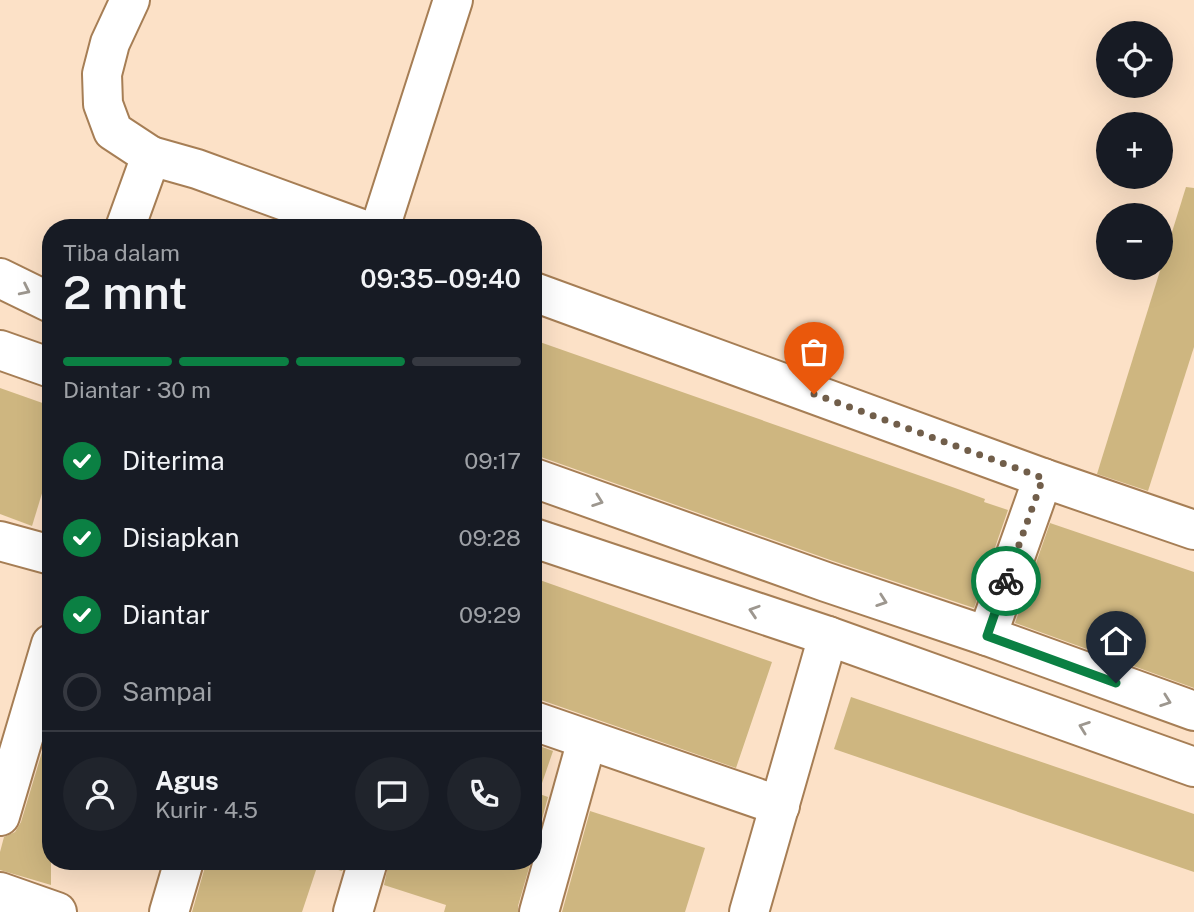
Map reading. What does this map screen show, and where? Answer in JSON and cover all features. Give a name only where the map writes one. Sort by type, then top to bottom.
[{"type":"street","points":[[130,0],[110,43],[102,74],[103,104],[113,131],[151,156],[197,169],[334,219]]},
{"type":"street","points":[[383,219],[453,0]]},
{"type":"street","points":[[128,219],[151,156]]},
{"type":"street","points":[[0,278],[42,299]]},
{"type":"street","points":[[542,295],[1043,478],[1193,527]]},
{"type":"street","points":[[0,350],[42,365]]},
{"type":"street","points":[[987,636],[1043,478]]},
{"type":"street","points":[[542,481],[1194,711]]},
{"type":"street","points":[[0,541],[42,553]]},
{"type":"street","points":[[542,541],[819,633],[1194,767]]},
{"type":"street","points":[[749,912],[780,806],[819,633],[826,582]]},
{"type":"street","points":[[0,816],[42,674]]},
{"type":"street","points":[[542,724],[780,806]]},
{"type":"street","points":[[539,912],[587,740]]},
{"type":"street","points":[[169,912],[181,870]]},
{"type":"street","points":[[353,912],[365,870]]},
{"type":"street","points":[[0,892],[57,912]]},
{"type":"building","points":[[1186,187],[1194,188],[1194,347],[1148,491],[1097,474],[1157,280],[1173,280],[1173,229]]},
{"type":"building","points":[[542,343],[955,488],[1008,510],[974,608],[542,457]]},
{"type":"building","points":[[0,388],[42,403],[42,493],[32,526],[0,514]]},
{"type":"building","points":[[1050,523],[1194,572],[1194,688],[1015,623]]},
{"type":"building","points":[[542,581],[772,662],[736,768],[542,700]]},
{"type":"building","points":[[851,697],[1194,814],[1194,872],[834,749]]},
{"type":"building","points":[[542,747],[553,751],[542,783]]},
{"type":"building","points":[[42,752],[42,870],[51,870],[51,885],[0,870],[0,852],[4,837],[15,832],[21,822]]},
{"type":"building","points":[[542,795],[548,797],[542,819]]},
{"type":"building","points":[[590,811],[705,848],[685,912],[562,912]]},
{"type":"building","points":[[204,870],[316,870],[302,912],[192,912]]},
{"type":"building","points":[[387,870],[528,870],[518,912],[444,912],[446,905],[384,885]]},
{"type":"way so far","points":[[814,394],[1043,478],[1006,581]]},
{"type":"route","points":[[1006,581],[987,636],[1116,683]]}]
